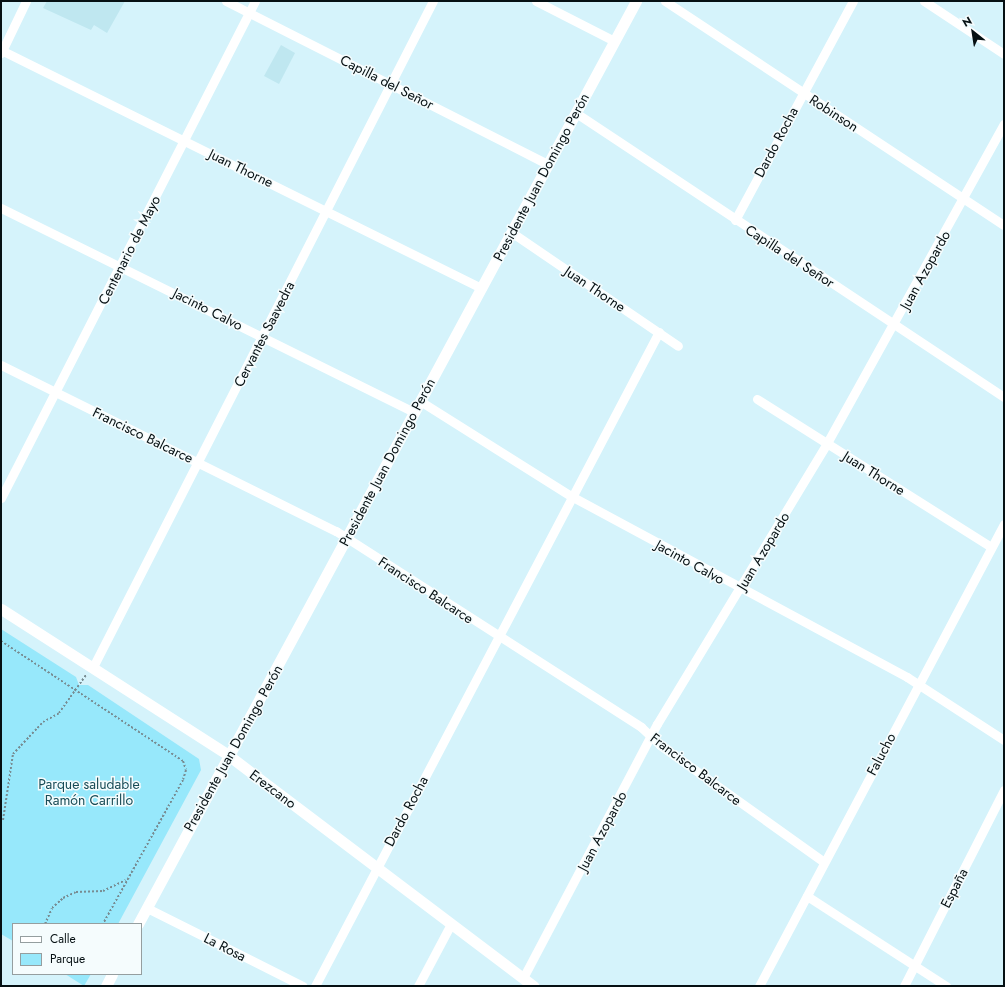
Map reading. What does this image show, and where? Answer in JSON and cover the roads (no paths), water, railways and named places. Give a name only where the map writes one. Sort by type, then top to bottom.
[{"type":"street","points":[[1,51],[26,1]]},
{"type":"street","name":"Capilla del Señor","points":[[226,1],[547,164]]},
{"type":"street","name":"Centenario de Mayo","points":[[1,498],[57,393],[255,1]]},
{"type":"street","name":"Cervantes Saavedra","points":[[93,667],[264,337],[433,1]]},
{"type":"street","points":[[536,1],[614,41]]},
{"type":"street","name":"Presidente Juan Domingo Perón","points":[[139,923],[636,1]]},
{"type":"street","name":"Robinson","points":[[665,1],[802,93],[1004,225]]},
{"type":"street","name":"Dardo Rocha","points":[[735,220],[802,93],[853,1]]},
{"type":"street","points":[[924,1],[1004,54]]},
{"type":"street","name":"Juan Thorne","points":[[1,51],[328,211],[481,288]]},
{"type":"street","name":"Capilla del Señor","points":[[576,114],[1004,397]]},
{"type":"street","name":"Juan Azopardo","points":[[523,978],[651,737],[827,443],[895,325],[1004,124]]},
{"type":"street","name":"Jacinto Calvo","points":[[1,208],[121,265],[414,412]]},
{"type":"street","name":"Juan Thorne","points":[[511,232],[678,346]]},
{"type":"street","name":"Dardo Rocha","points":[[315,986],[570,496],[659,332]]},
{"type":"street","name":"Francisco Balcarce","points":[[1,365],[198,462],[346,538],[651,737],[824,862]]},
{"type":"street","name":"Juan Thorne","points":[[757,399],[991,547]]},
{"type":"street","name":"Jacinto Calvo","points":[[420,401],[570,496],[917,684],[1004,740]]},
{"type":"street","name":"Falucho","points":[[759,986],[917,684],[1004,524]]},
{"type":"street","name":"Erezcano","points":[[1,609],[228,755],[533,986]]},
{"type":"street","name":"España","points":[[904,986],[1004,790]]},
{"type":"street","points":[[807,896],[946,986]]},
{"type":"street","name":"La Rosa","points":[[147,908],[303,986]]},
{"type":"street","points":[[418,986],[451,924]]},
{"type":"street","points":[[106,986],[112,975]]},
{"type":"park label","name":"Parque saludable Ramón Carrillo","points":[[89,792]]}]
